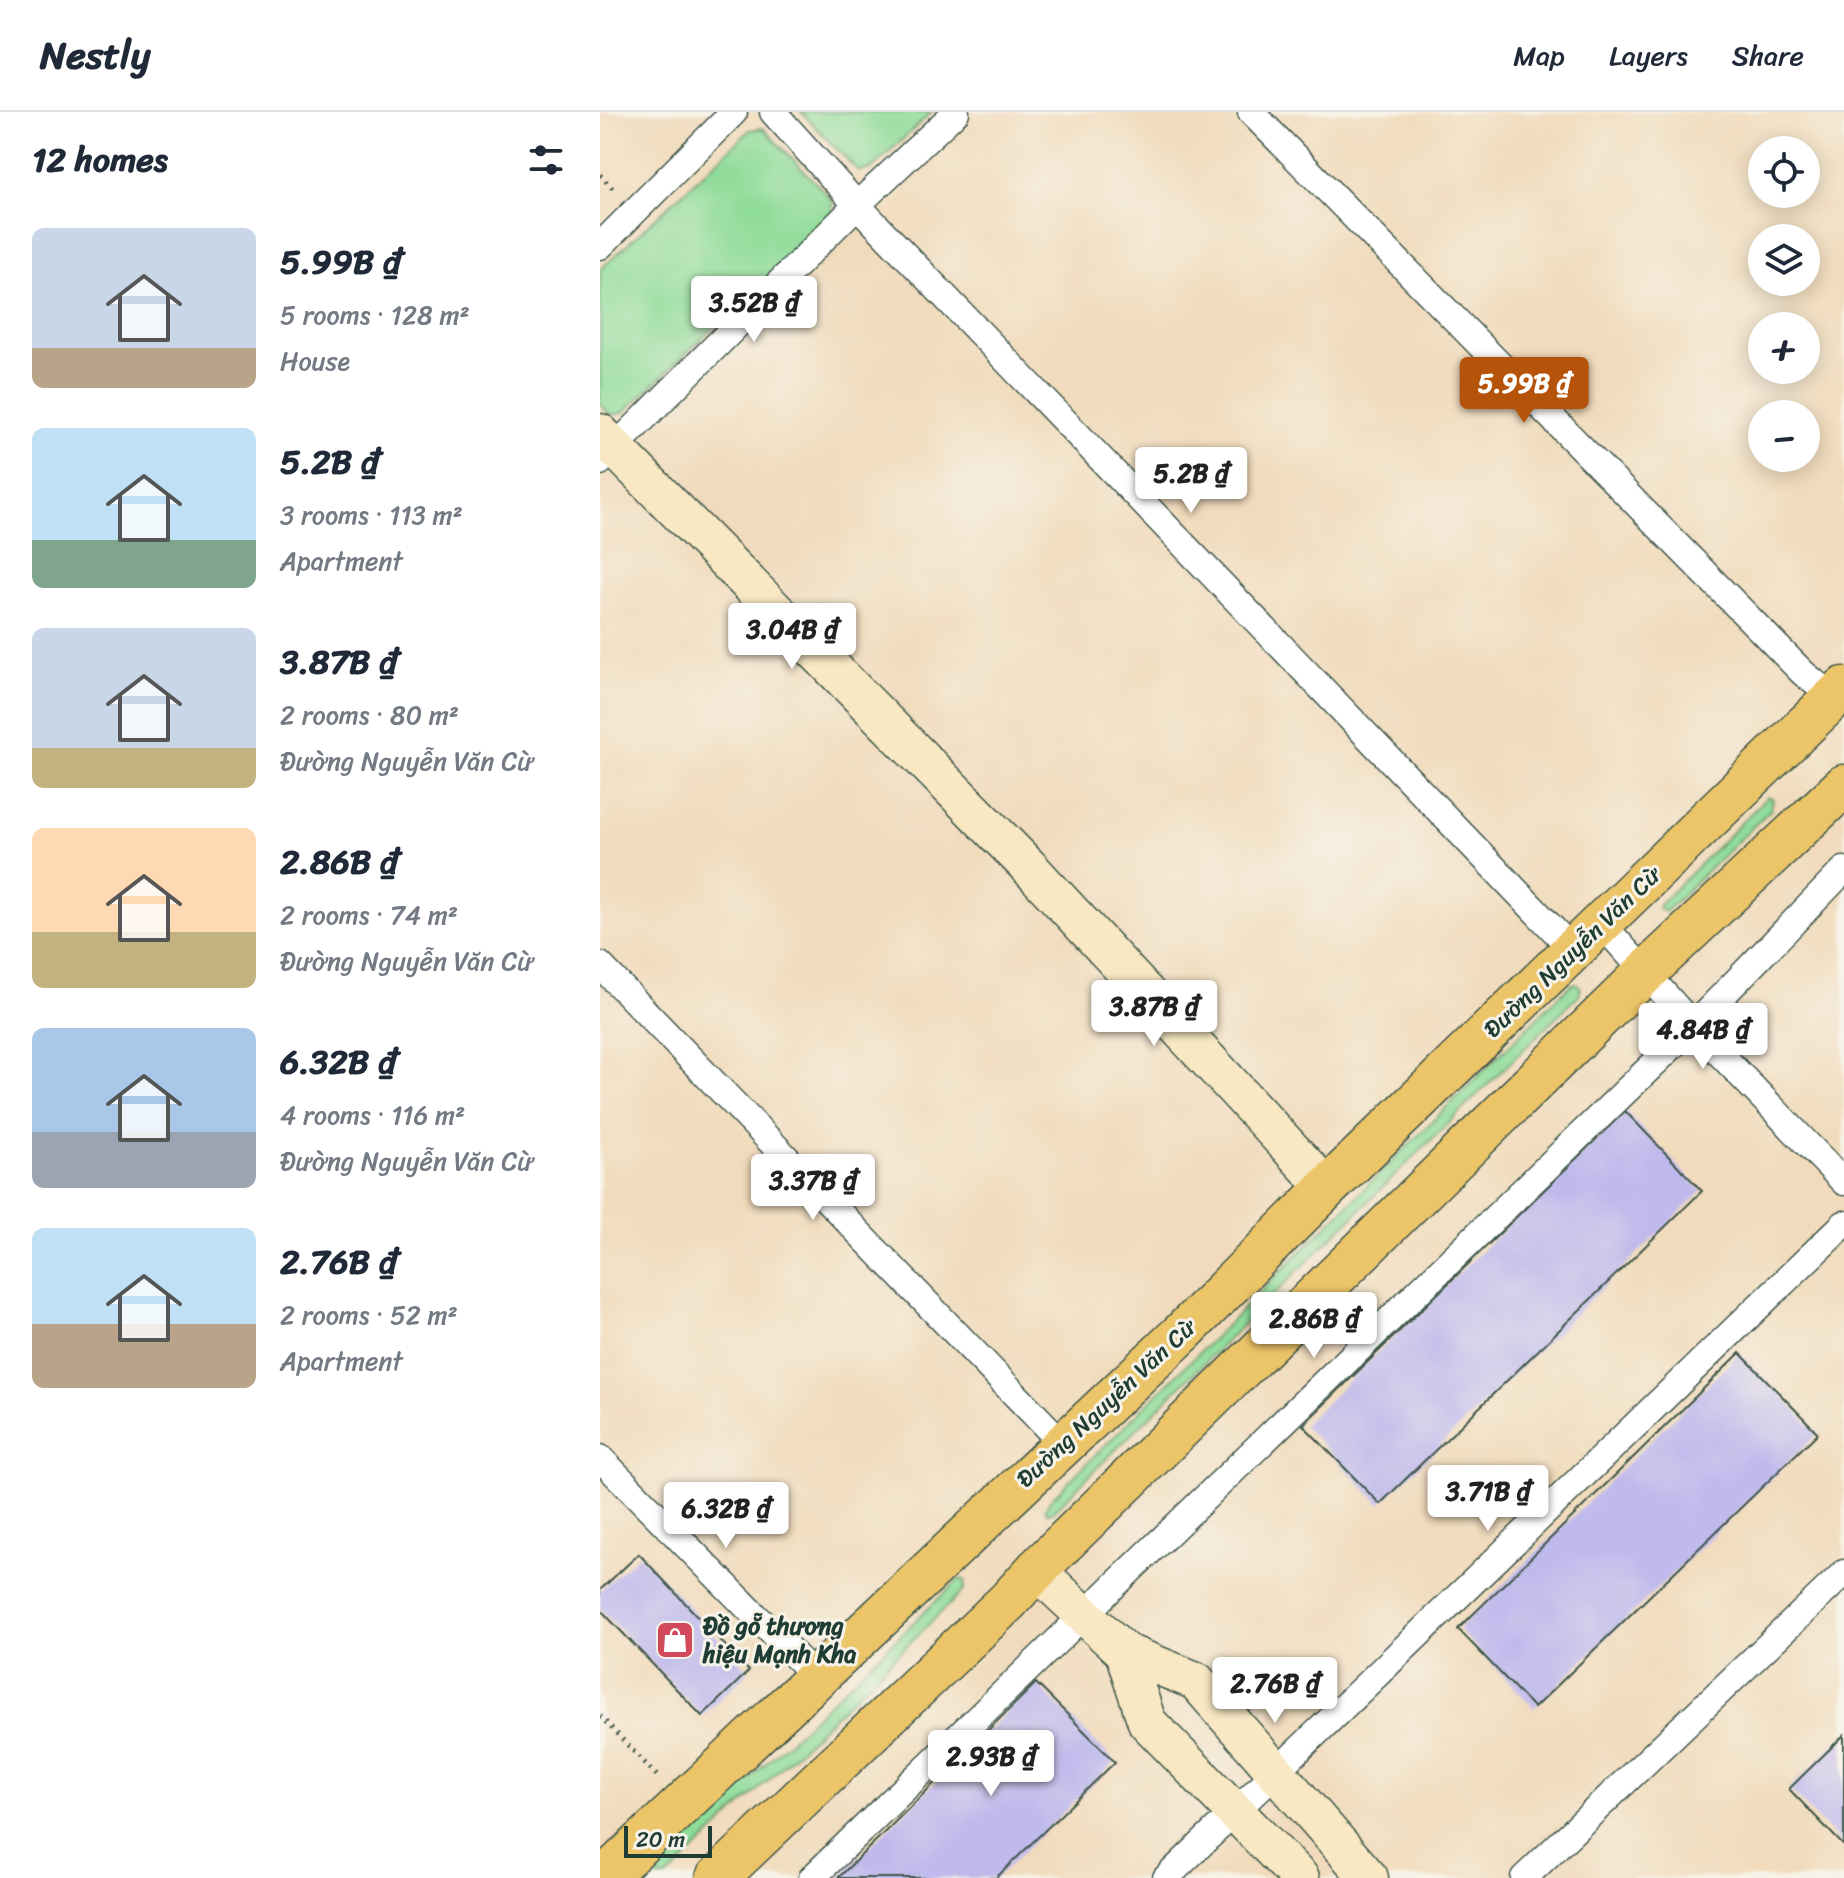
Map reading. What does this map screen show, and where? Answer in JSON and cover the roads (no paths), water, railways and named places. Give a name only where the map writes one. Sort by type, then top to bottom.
[{"type":"main road","name":"Đường Nguyễn Văn Cừ","points":[[604,1878],[1182,1333],[1587,937],[1842,701]]},
{"type":"main road","points":[[717,1878],[1008,1601],[1036,1570],[1645,973],[1844,786]]},
{"type":"street","points":[[600,246],[734,112]]},
{"type":"street","points":[[773,112],[857,205],[1587,937],[1645,973],[1844,1182]]},
{"type":"street","points":[[956,112],[605,447],[1028,866],[1327,1188]]},
{"type":"street","points":[[1251,112],[1803,673],[1842,701]]},
{"type":"street","points":[[812,1878],[1693,1026],[1844,870]]},
{"type":"street","points":[[600,965],[1062,1443]]},
{"type":"street","points":[[1166,1878],[1844,1224]]},
{"type":"street","points":[[600,1458],[817,1678]]},
{"type":"street","points":[[1036,1570],[1124,1652],[1196,1681],[1369,1878]]},
{"type":"street","points":[[1524,1878],[1844,1573]]},
{"type":"street","points":[[1124,1652],[1147,1722],[1300,1878]]},
{"type":"place","name":"Đồ gỗ thương hiệu Mạnh Kha","points":[[675,1640]]}]
